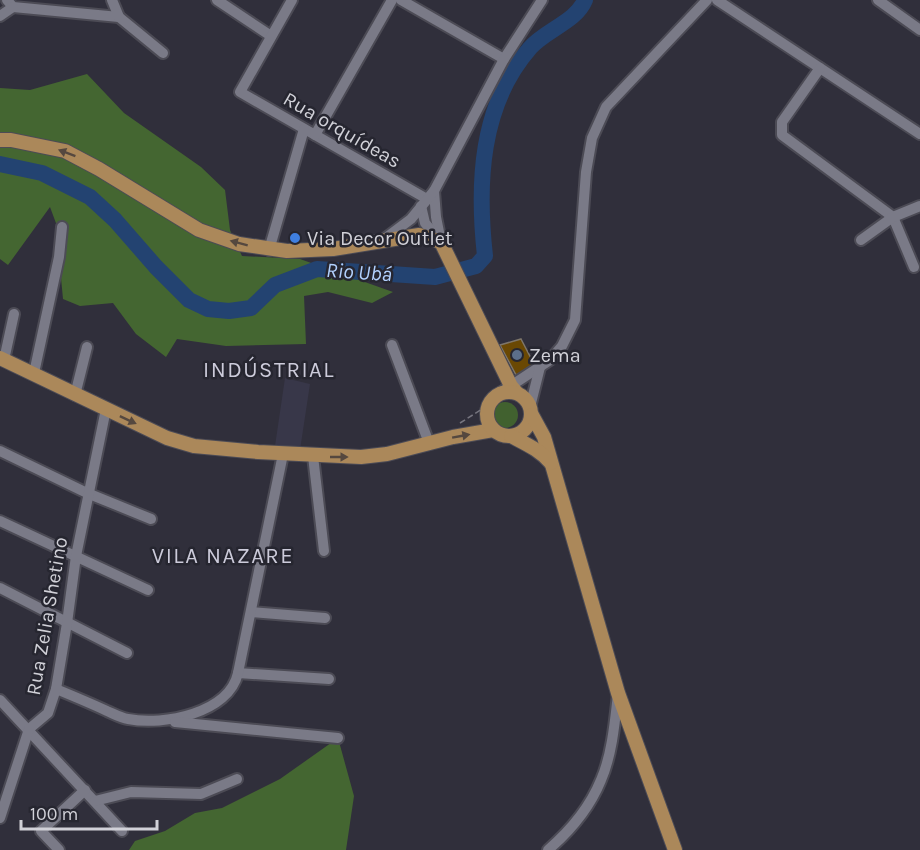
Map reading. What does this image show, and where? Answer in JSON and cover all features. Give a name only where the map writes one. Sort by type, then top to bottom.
[{"type":"main road","points":[[0,140],[11,140],[65,151],[199,230],[239,244],[269,250],[333,249],[419,235],[444,248],[510,387],[524,398],[544,437],[618,693],[675,850]]},
{"type":"main road","points":[[2,359],[166,438],[194,446],[313,456],[361,457],[387,454],[453,437],[493,430]]},
{"type":"main road","points":[[510,387],[487,406],[487,420],[493,430],[504,436],[524,431],[531,411]]},
{"type":"main road","points":[[511,436],[543,454],[554,466]]},
{"type":"street","points":[[112,0],[119,17],[163,53]]},
{"type":"street","points":[[217,0],[271,36],[292,0]]},
{"type":"street","points":[[315,135],[392,0]]},
{"type":"street","points":[[401,0],[504,59]]},
{"type":"street","points":[[380,242],[411,219],[427,198],[504,59],[542,0]]},
{"type":"street","points":[[510,387],[550,360],[562,346],[575,320],[586,172],[592,138],[606,106],[707,0]]},
{"type":"street","points":[[717,0],[920,134]]},
{"type":"street","points":[[878,0],[920,30]]},
{"type":"street","points":[[0,16],[10,3],[119,17]]},
{"type":"street","name":"Rua orquídeas","points":[[271,36],[240,92],[427,198]]},
{"type":"street","points":[[820,68],[782,122],[782,135],[894,216],[914,267]]},
{"type":"street","points":[[269,250],[304,129]]},
{"type":"street","points":[[427,198],[436,217],[444,248]]},
{"type":"street","points":[[427,198],[425,224],[444,248]]},
{"type":"street","points":[[861,240],[894,216],[920,206]]},
{"type":"street","points":[[34,373],[59,257],[62,226]]},
{"type":"street","points":[[2,359],[14,314]]},
{"type":"street","points":[[392,345],[429,443]]},
{"type":"street","points":[[75,395],[87,347]]},
{"type":"street","points":[[531,411],[540,367]]},
{"type":"street","name":"Rua Zelia Shetino","points":[[0,818],[29,729],[48,713],[56,689],[87,493],[106,410]]},
{"type":"street","points":[[0,452],[87,493],[151,519]]},
{"type":"street","points":[[162,721],[194,714],[228,695],[236,681],[283,454]]},
{"type":"street","points":[[313,456],[324,551]]},
{"type":"street","points":[[0,521],[148,590]]},
{"type":"street","points":[[0,588],[127,653]]},
{"type":"street","points":[[251,612],[325,618]]},
{"type":"street","points":[[238,673],[329,679]]},
{"type":"street","points":[[56,689],[127,719],[339,738]]},
{"type":"street","points":[[548,850],[562,838],[587,807],[602,779],[613,731],[618,693]]},
{"type":"street","points":[[0,700],[122,831]]},
{"type":"street","points":[[95,801],[130,792],[201,794],[237,779]]},
{"type":"street","points":[[59,850],[41,831],[84,790]]},
{"type":"shaded area","points":[[285,378],[310,384],[300,450],[275,446]]},
{"type":"green space","points":[[87,74],[124,113],[201,167],[225,190],[230,230],[242,256],[300,259],[393,292],[372,303],[328,292],[304,296],[306,344],[226,346],[177,339],[166,357],[136,334],[113,303],[80,306],[63,299],[59,257],[60,234],[50,207],[8,265],[0,259],[0,88],[30,90]]},
{"type":"green space","points":[[505,402],[514,406],[518,415],[514,424],[505,428],[496,424],[492,415],[496,406]]},
{"type":"green space","points":[[338,738],[354,796],[346,850],[129,850],[135,841],[165,831],[195,813],[222,808],[280,779]]},
{"type":"building","name":"Zema","points":[[521,339],[535,366],[516,375],[500,345]]},
{"type":"waterway","name":"Rio Ubá","points":[[0,164],[42,173],[90,197],[115,220],[156,267],[189,300],[208,309],[229,311],[251,308],[275,285],[317,269],[435,277],[476,266],[485,256],[483,174],[486,146],[501,94],[513,70],[530,48],[575,14],[585,0]]},
{"type":"place","name":"Via Decor Outlet","points":[[295,238]]},
{"type":"place","name":"Zema","points":[[517,355]]},
{"type":"district","name":"INDÚSTRIAL","points":[[269,370]]},
{"type":"district","name":"VILA NAZARE","points":[[223,556]]}]
